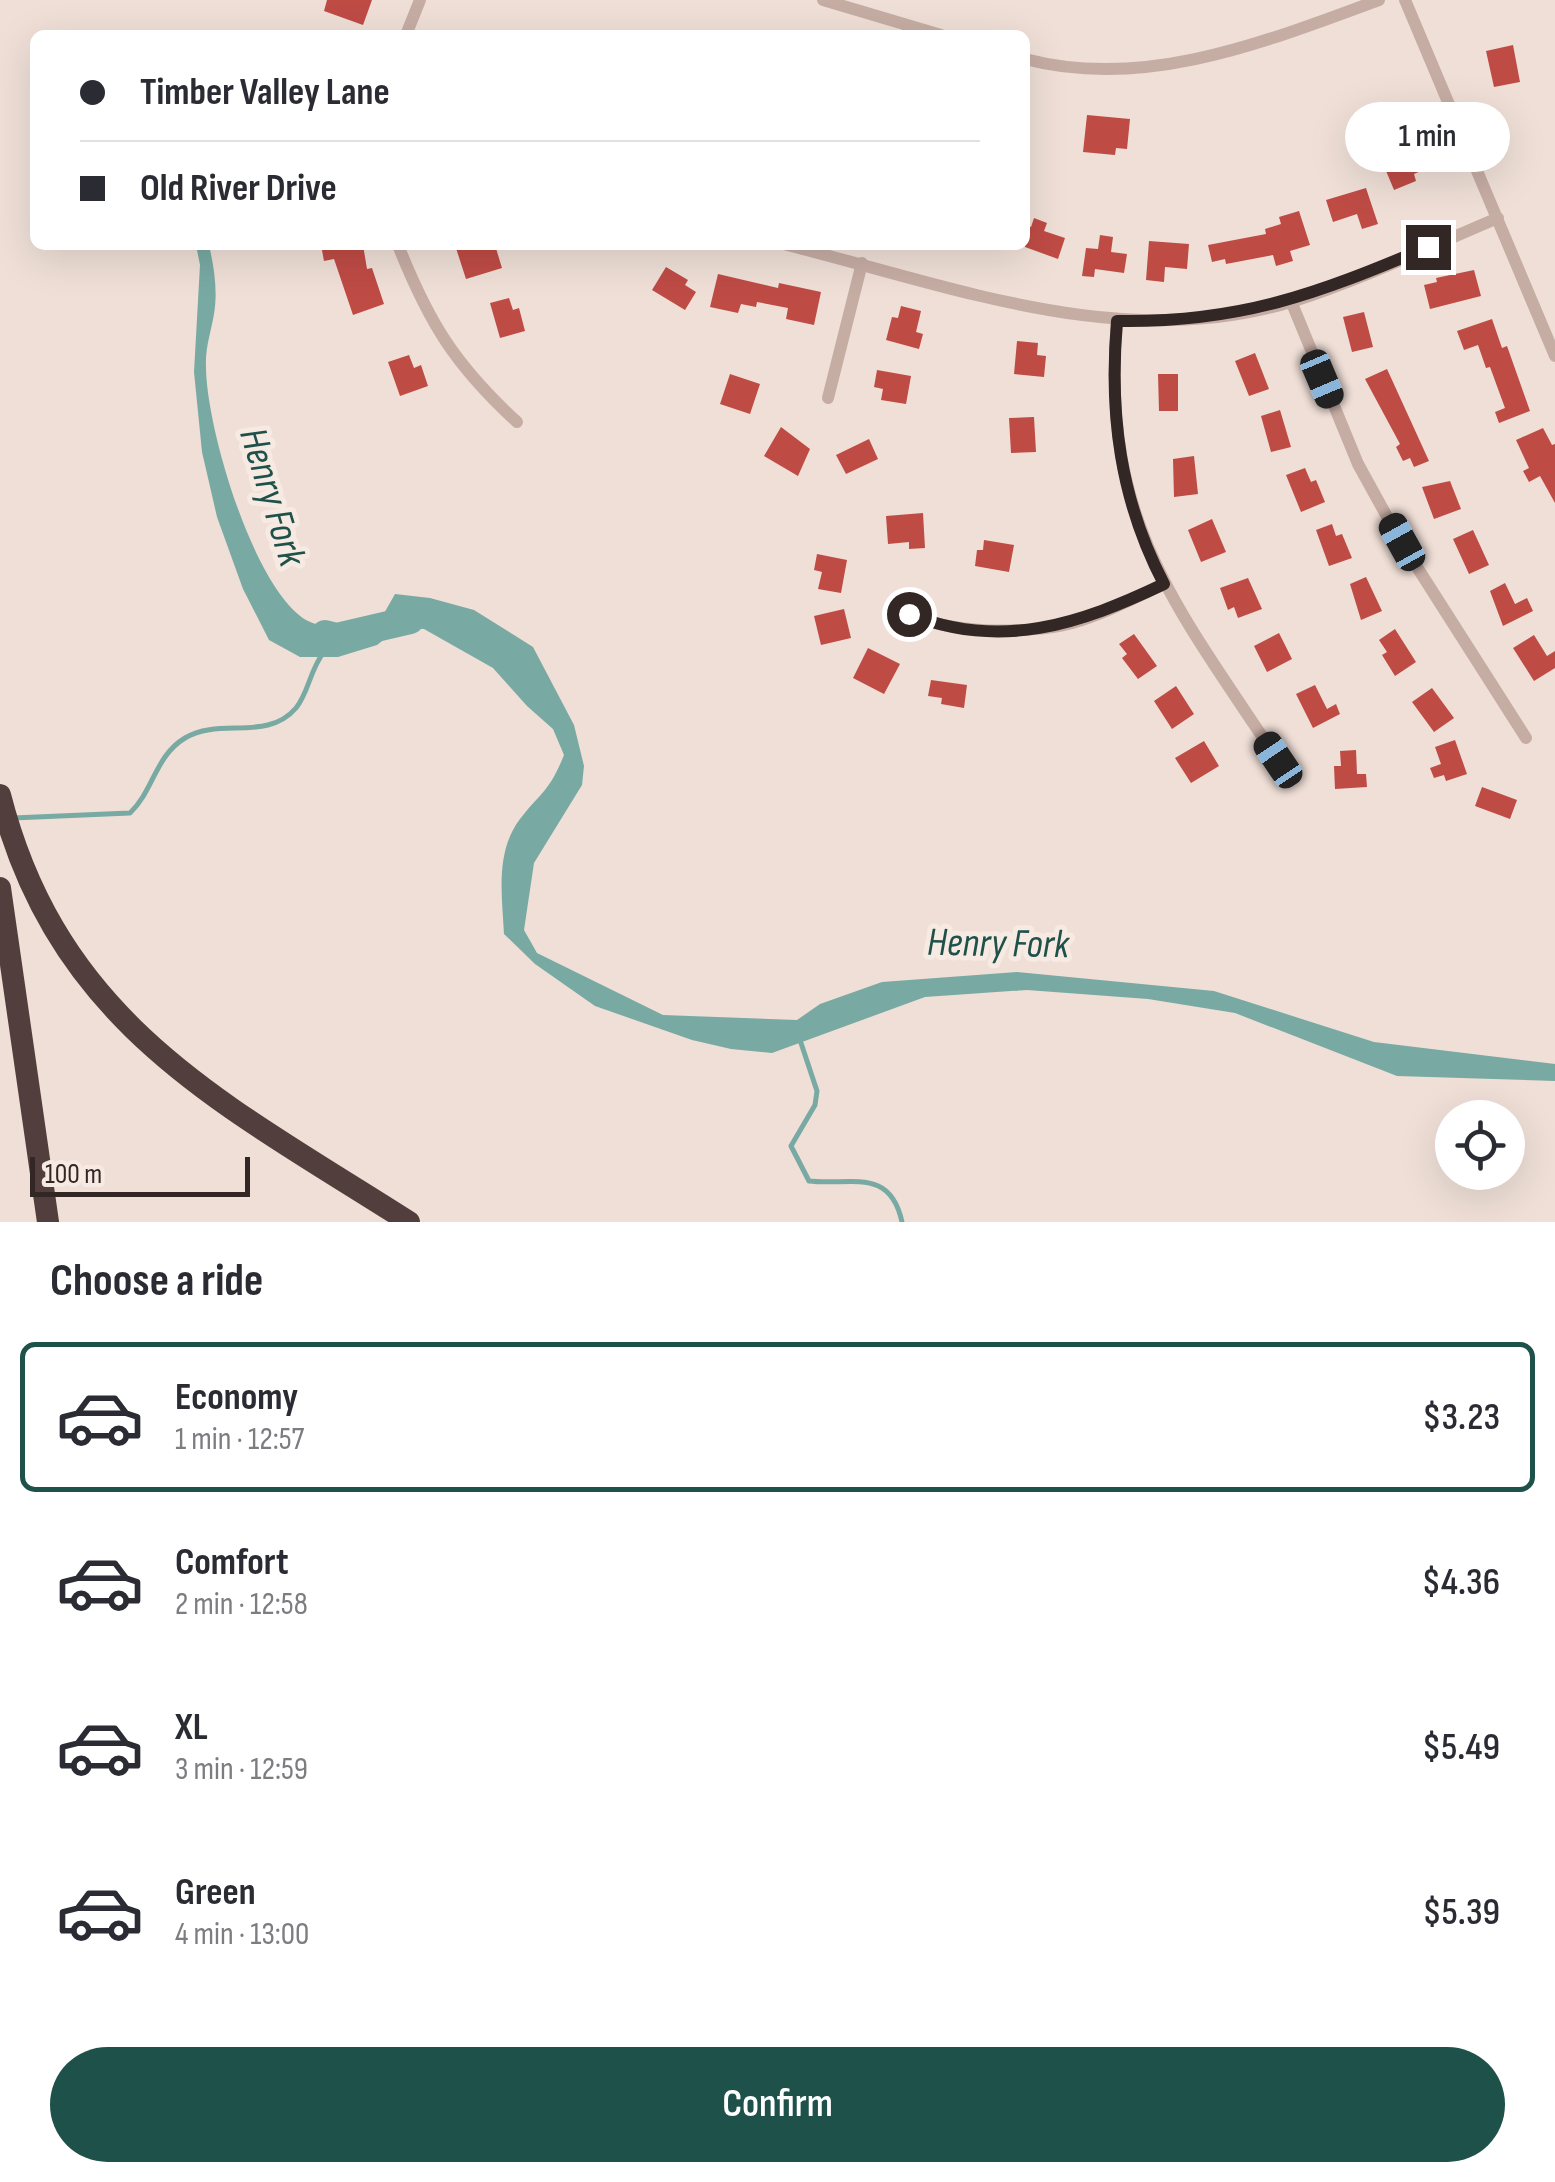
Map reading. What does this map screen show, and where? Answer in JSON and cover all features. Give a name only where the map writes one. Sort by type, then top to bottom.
[{"type":"highway","points":[[0,795],[17,852],[48,920],[80,970],[117,1015],[210,1093],[409,1222]]},
{"type":"highway","points":[[0,888],[48,1222]]},
{"type":"street","points":[[408,30],[420,0]]},
{"type":"street","points":[[824,0],[923,30]]},
{"type":"street","points":[[1030,60],[1106,68],[1187,62],[1246,48],[1378,0]]},
{"type":"street","points":[[1406,0],[1555,356]]},
{"type":"street","points":[[809,250],[1051,311],[1117,321],[1198,320],[1291,302],[1498,218]]},
{"type":"street","points":[[400,250],[440,336],[476,384],[517,422]]},
{"type":"street","points":[[828,398],[862,263]]},
{"type":"street","points":[[1291,302],[1358,464],[1430,589],[1526,738]]},
{"type":"street","points":[[1117,321],[1112,373],[1118,451],[1145,548],[1164,584],[1278,760]]},
{"type":"street","points":[[897,598],[909,614],[929,622],[976,628],[1043,629],[1104,612],[1164,584]]},
{"type":"water","points":[[197,250],[210,250],[215,305],[206,367],[214,427],[251,541],[286,602],[313,623],[358,631],[374,631],[395,594],[430,598],[474,610],[533,647],[574,725],[584,766],[582,785],[534,863],[524,930],[537,953],[663,1015],[797,1020],[820,1004],[882,982],[1017,972],[1214,991],[1374,1042],[1555,1064],[1555,1081],[1397,1076],[1235,1013],[1148,999],[1027,990],[925,997],[772,1053],[692,1040],[595,1006],[535,964],[504,934],[503,860],[512,832],[549,784],[564,755],[553,729],[493,668],[424,629],[399,628],[377,645],[338,657],[300,657],[269,640],[243,589],[217,517],[202,452],[194,372],[200,265]]},
{"type":"building","points":[[327,0],[372,0],[363,25],[324,11]]},
{"type":"building","points":[[1513,45],[1520,82],[1494,87],[1486,51]]},
{"type":"building","points":[[1087,115],[1130,119],[1127,149],[1116,148],[1115,155],[1083,152]]},
{"type":"building","points":[[1422,152],[1428,168],[1414,174],[1416,181],[1394,190],[1384,166]]},
{"type":"building","points":[[1366,188],[1378,224],[1362,229],[1357,214],[1333,222],[1326,200]]},
{"type":"building","points":[[1299,211],[1310,245],[1290,251],[1293,261],[1276,266],[1273,255],[1226,264],[1225,259],[1212,262],[1208,245],[1266,234],[1265,229],[1281,224],[1279,217]]},
{"type":"building","points":[[1034,218],[1047,223],[1044,231],[1065,238],[1058,259],[1030,249]]},
{"type":"building","points":[[1100,235],[1113,237],[1111,252],[1127,254],[1124,273],[1095,269],[1094,277],[1082,276],[1086,248],[1098,249]]},
{"type":"building","points":[[1149,241],[1189,244],[1187,269],[1165,267],[1164,282],[1146,280]]},
{"type":"building","points":[[322,250],[364,250],[367,269],[372,268],[384,304],[353,315],[334,259],[324,261]]},
{"type":"building","points":[[457,250],[497,250],[502,268],[466,279]]},
{"type":"building","points":[[666,267],[688,280],[685,285],[696,292],[685,310],[652,290]]},
{"type":"building","points":[[1474,270],[1481,296],[1430,309],[1424,285],[1437,282],[1436,278]]},
{"type":"building","points":[[718,274],[778,288],[779,283],[821,292],[814,325],[786,319],[788,308],[757,302],[756,307],[741,304],[738,313],[710,307]]},
{"type":"building","points":[[509,298],[513,310],[519,308],[525,331],[500,338],[490,303]]},
{"type":"building","points":[[901,306],[921,311],[916,332],[923,334],[919,349],[886,340],[892,317],[898,318]]},
{"type":"building","points":[[1364,312],[1373,347],[1352,352],[1343,317]]},
{"type":"building","points":[[1492,319],[1502,348],[1507,346],[1530,411],[1499,423],[1495,412],[1505,408],[1490,367],[1486,368],[1478,345],[1464,350],[1457,331]]},
{"type":"building","points":[[1017,341],[1038,343],[1037,355],[1046,356],[1044,377],[1014,374]]},
{"type":"building","points":[[1255,353],[1269,389],[1249,396],[1235,361]]},
{"type":"building","points":[[409,355],[414,368],[421,365],[428,386],[400,396],[388,362]]},
{"type":"building","points":[[1387,369],[1429,461],[1414,467],[1410,458],[1403,461],[1396,447],[1400,444],[1365,379]]},
{"type":"building","points":[[877,370],[911,376],[906,404],[881,400],[883,389],[874,387]]},
{"type":"building","points":[[730,374],[760,384],[750,414],[720,404]]},
{"type":"building","points":[[1158,374],[1178,374],[1178,411],[1159,411]]},
{"type":"building","points":[[1280,410],[1291,447],[1271,452],[1261,416]]},
{"type":"building","points":[[1034,417],[1036,452],[1011,453],[1009,418]]},
{"type":"building","points":[[781,427],[810,449],[798,476],[764,456]]},
{"type":"building","points":[[1543,428],[1555,444],[1555,503],[1540,476],[1529,482],[1523,471],[1529,468],[1516,440]]},
{"type":"building","points":[[869,439],[878,459],[846,474],[836,455]]},
{"type":"building","points":[[1194,456],[1198,494],[1174,497],[1173,459]]},
{"type":"building","points":[[1305,468],[1311,482],[1316,480],[1325,502],[1301,512],[1286,475]]},
{"type":"building","points":[[1450,481],[1461,509],[1434,519],[1422,487]]},
{"type":"building","points":[[923,513],[925,548],[909,549],[909,542],[888,544],[886,516]]},
{"type":"building","points":[[1212,519],[1226,552],[1201,562],[1188,530]]},
{"type":"building","points":[[1332,524],[1336,536],[1342,534],[1352,558],[1329,566],[1316,530]]},
{"type":"building","points":[[1473,530],[1489,565],[1469,574],[1453,539]]},
{"type":"building","points":[[984,540],[1014,545],[1009,572],[975,566],[977,550],[983,550]]},
{"type":"building","points":[[817,554],[847,560],[841,593],[818,589],[822,572],[814,570]]},
{"type":"building","points":[[1366,577],[1382,611],[1361,620],[1350,584]]},
{"type":"building","points":[[1248,578],[1262,609],[1238,618],[1234,607],[1228,610],[1220,588]]},
{"type":"building","points":[[1505,583],[1515,604],[1527,598],[1533,611],[1503,626],[1490,591]]},
{"type":"building","points":[[844,609],[851,638],[821,645],[814,616]]},
{"type":"building","points":[[1395,629],[1416,662],[1395,676],[1382,655],[1387,652],[1379,640]]},
{"type":"building","points":[[1279,633],[1292,659],[1267,672],[1254,646]]},
{"type":"building","points":[[1134,634],[1157,666],[1138,679],[1122,658],[1127,654],[1119,644]]},
{"type":"building","points":[[1534,635],[1547,656],[1555,651],[1555,668],[1534,681],[1513,648]]},
{"type":"building","points":[[868,648],[900,664],[884,694],[853,678]]},
{"type":"building","points":[[931,680],[967,685],[964,708],[941,704],[942,698],[928,696]]},
{"type":"building","points":[[1315,685],[1327,709],[1336,704],[1340,714],[1313,728],[1296,694]]},
{"type":"building","points":[[1176,686],[1194,714],[1172,729],[1154,701]]},
{"type":"building","points":[[1432,688],[1454,718],[1434,732],[1412,702]]},
{"type":"building","points":[[1455,740],[1467,774],[1446,781],[1444,775],[1434,778],[1430,768],[1441,764],[1435,747]]},
{"type":"building","points":[[1204,741],[1219,766],[1191,783],[1175,758]]},
{"type":"building","points":[[1356,750],[1357,774],[1366,774],[1367,787],[1335,789],[1334,766],[1341,766],[1340,751]]},
{"type":"building","points":[[1482,787],[1517,800],[1510,819],[1475,806]]},
{"type":"waterway","name":"Henry Fork","points":[[325,634],[337,637],[410,620]]},
{"type":"waterway","points":[[13,818],[130,813],[167,754],[185,738],[213,729],[257,727],[284,718],[300,702],[324,652]]},
{"type":"waterway","points":[[800,1040],[817,1091],[815,1105],[791,1146],[809,1181],[853,1181],[878,1186],[896,1204],[902,1222]]},
{"type":"route","points":[[909,614],[929,622],[976,628],[1043,629],[1104,612],[1164,584],[1145,548],[1118,451],[1112,373],[1117,321],[1198,320],[1291,302],[1428,247]]}]
